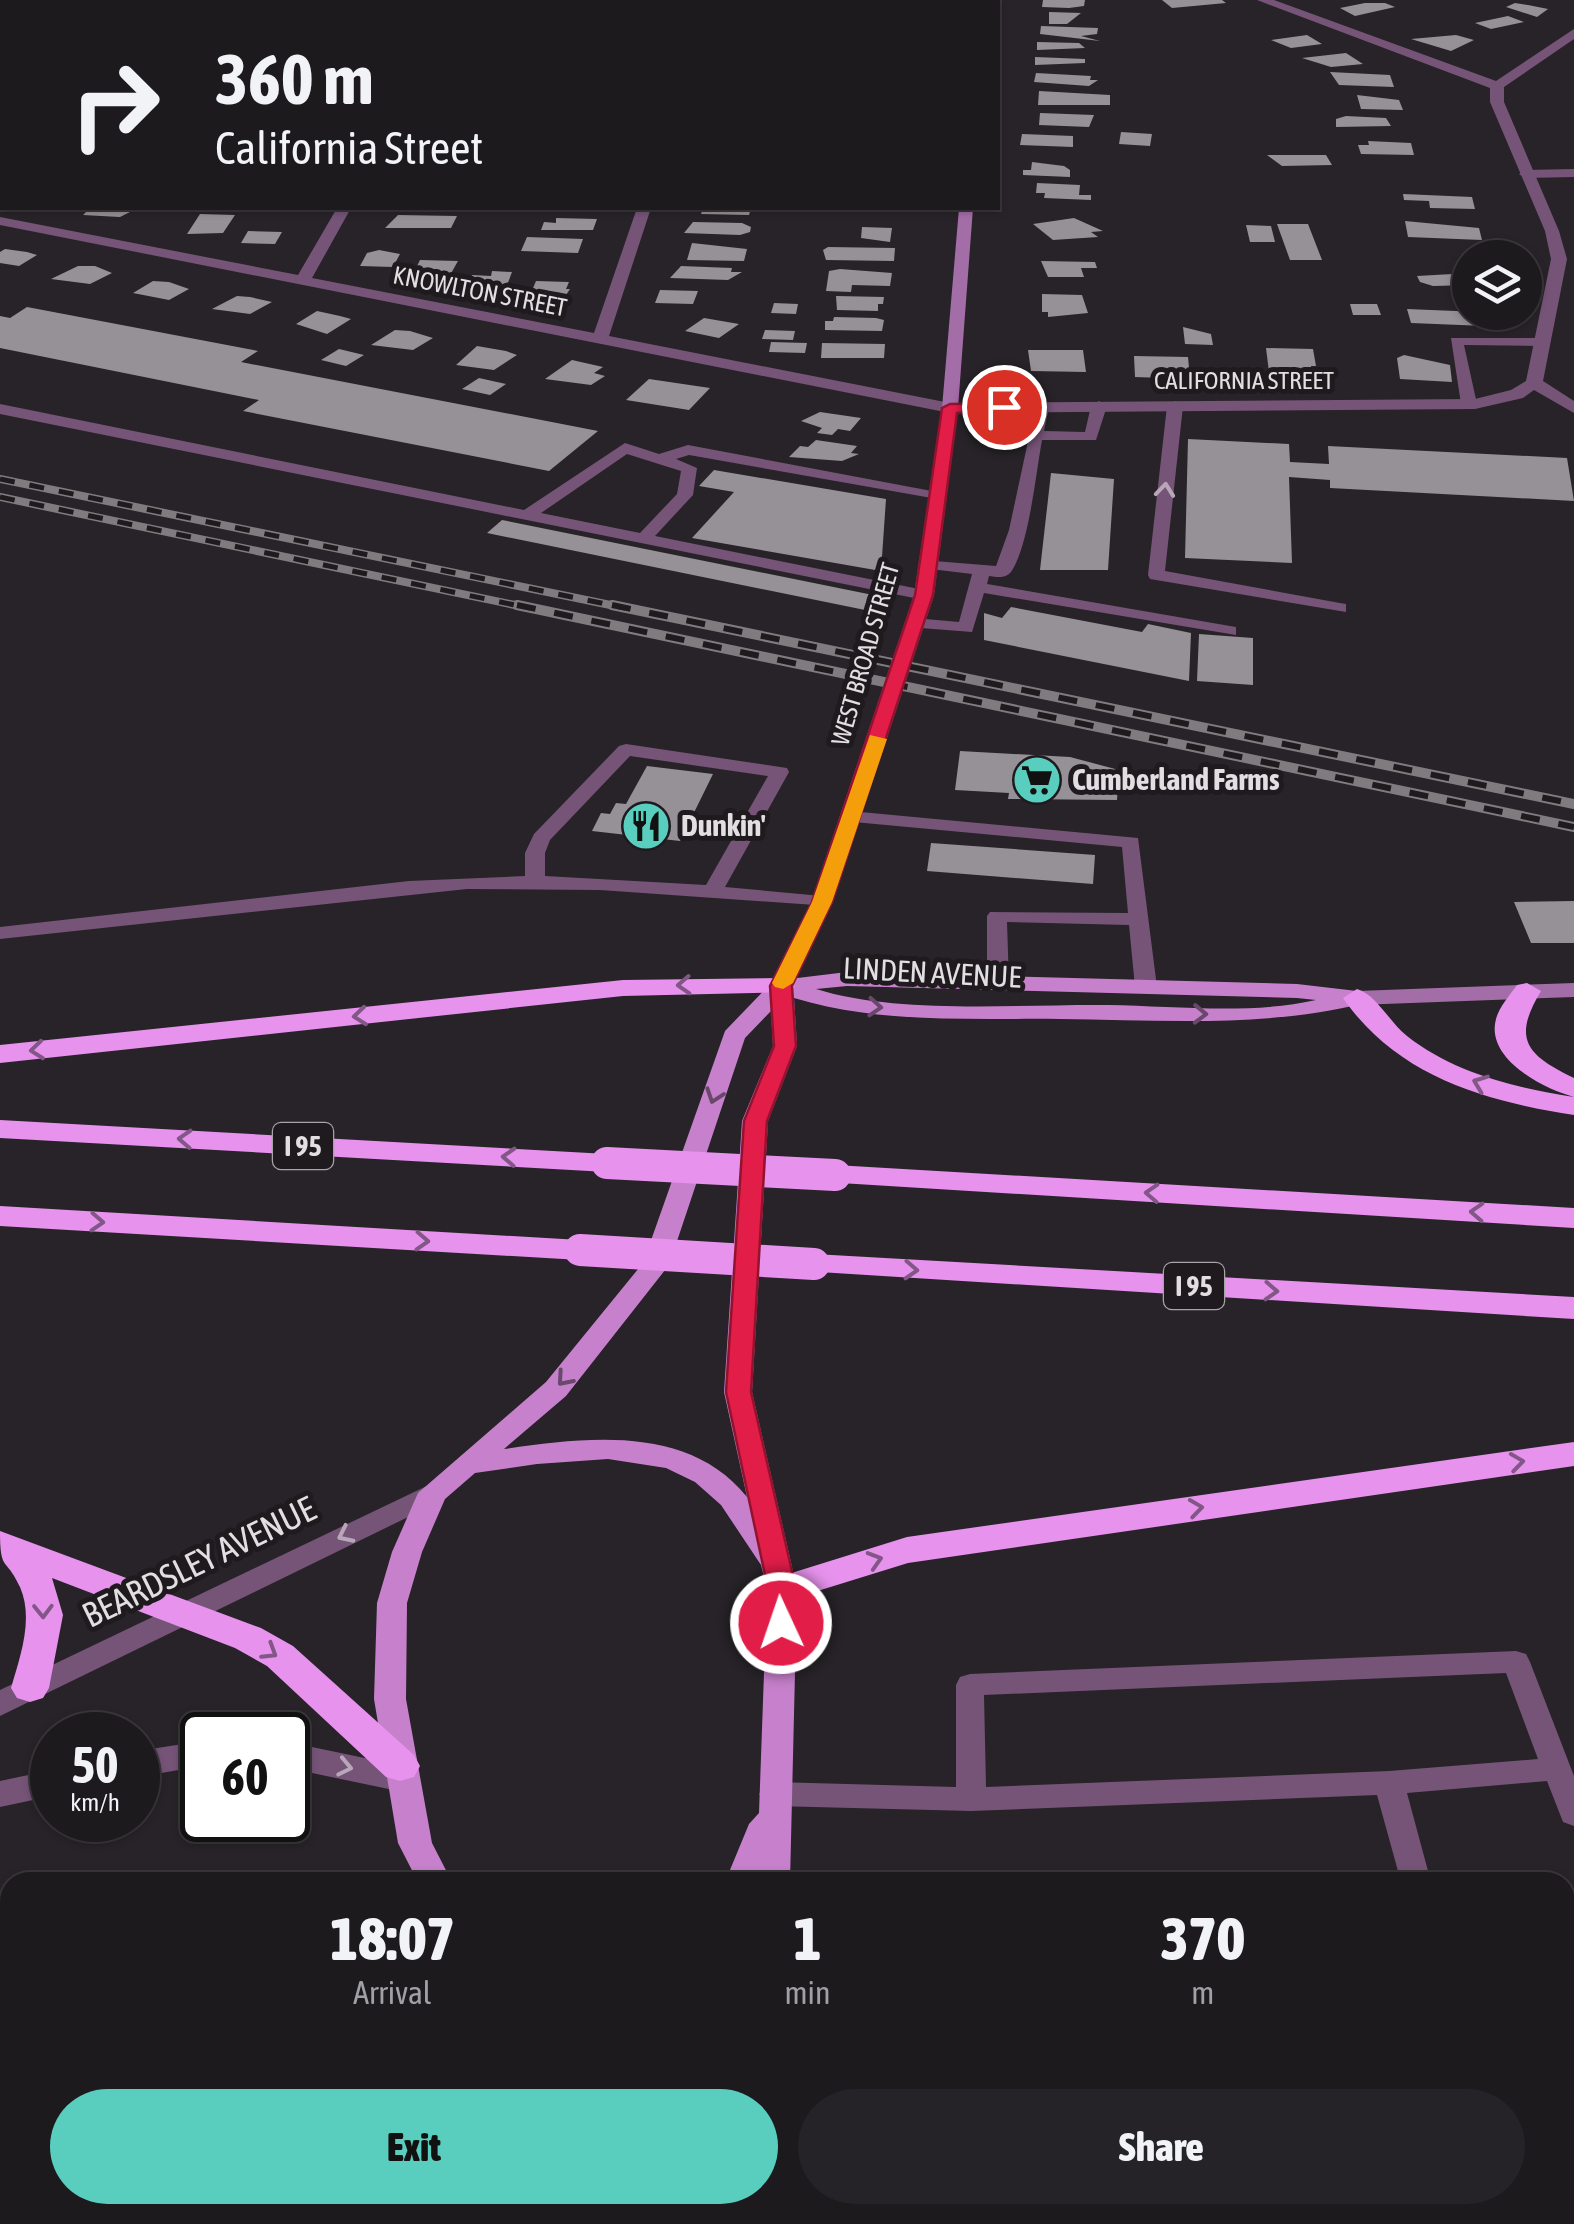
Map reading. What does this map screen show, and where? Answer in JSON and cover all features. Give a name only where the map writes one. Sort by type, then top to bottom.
[{"type":"highway","points":[[0,1054],[623,988],[781,986]]},
{"type":"highway","points":[[1527,991],[1510,1019],[1514,1042],[1538,1069],[1574,1088]]},
{"type":"highway","points":[[1357,998],[1384,1033],[1440,1066],[1499,1090],[1574,1106]]},
{"type":"highway","name":"I 95","points":[[0,1129],[1574,1218]]},
{"type":"highway","name":"I 95","points":[[0,1216],[1574,1308]]},
{"type":"highway","points":[[780,1580],[908,1550],[1574,1454]]},
{"type":"highway","points":[[2,1545],[248,1638],[280,1656],[402,1773]]},
{"type":"highway","points":[[2,1545],[37,1578],[42,1592],[42,1644],[15,1696]]},
{"type":"main road","name":"WEST BROAD STREET","points":[[430,1872],[415,1842],[390,1700],[392,1603],[407,1552],[433,1493],[556,1389],[656,1265],[734,1036],[781,986],[822,902],[924,595],[950,408],[966,210]]},
{"type":"main road","name":"LINDEN AVENUE","points":[[781,986],[847,979],[1297,990],[1357,998],[1574,990]]},
{"type":"main road","name":"WEST BROAD STREET","points":[[773,1872],[780,1580],[738,1392],[756,1121],[785,1046],[781,986]]},
{"type":"main road","name":"LINDEN AVENUE","points":[[781,986],[842,1005],[916,1010],[1246,1014],[1306,1010],[1357,998]]},
{"type":"main road","points":[[470,1464],[609,1447],[695,1469],[730,1497],[780,1580]]},
{"type":"main road","name":"WEST BROAD STREET","points":[[746,1872],[774,1800]]},
{"type":"street","points":[[1263,0],[1498,86]]},
{"type":"street","points":[[1498,86],[1574,33]]},
{"type":"street","points":[[1498,86],[1499,112],[1557,246],[1555,320],[1542,342],[1534,383],[1574,408]]},
{"type":"street","points":[[302,282],[343,210]]},
{"type":"street","points":[[600,340],[643,210]]},
{"type":"street","name":"KNOWLTON STREET","points":[[0,221],[33,220],[302,282],[950,408]]},
{"type":"street","name":"CALIFORNIA STREET","points":[[950,408],[1469,404],[1507,397],[1534,383]]},
{"type":"street","name":"BEARDSLEY AVENUE","points":[[15,1696],[433,1493]]},
{"type":"street","points":[[310,1759],[402,1773]]},
{"type":"street","points":[[0,1794],[30,1788]]},
{"type":"lane","points":[[1525,174],[1574,173]]},
{"type":"lane","points":[[1469,404],[1456,341],[1542,342]]},
{"type":"lane","points":[[1035,435],[1091,437],[1099,406]]},
{"type":"lane","points":[[1176,406],[1156,575],[1340,608]]},
{"type":"lane","points":[[980,578],[1002,572],[1017,530],[1041,407]]},
{"type":"lane","points":[[0,409],[924,595]]},
{"type":"lane","points":[[527,515],[625,448],[688,468],[684,494],[644,538]]},
{"type":"lane","points":[[658,458],[688,450],[938,497]]},
{"type":"lane","points":[[928,564],[1230,631]]},
{"type":"lane","points":[[914,623],[966,628],[980,578]]},
{"type":"lane","points":[[535,883],[535,852],[541,838],[626,750],[780,772],[712,892]]},
{"type":"lane","points":[[850,817],[1131,842],[1146,987]]},
{"type":"lane","points":[[0,933],[114,926],[466,883],[712,892],[822,902]]},
{"type":"lane","points":[[998,984],[997,916],[1139,919]]},
{"type":"lane","points":[[971,1798],[970,1685],[1516,1662],[1574,1814]]},
{"type":"lane","points":[[774,1800],[971,1798],[1389,1783],[1556,1770]]},
{"type":"lane","points":[[1389,1783],[1413,1872]]},
{"type":"building","points":[[1043,0],[1085,0],[1084,6],[1069,8],[1042,7]]},
{"type":"building","points":[[1162,0],[1222,0],[1226,3],[1172,8]]},
{"type":"building","points":[[1365,3],[1395,7],[1355,16],[1340,8]]},
{"type":"building","points":[[1515,3],[1548,9],[1537,17],[1506,7]]},
{"type":"building","points":[[1049,12],[1081,13],[1067,24],[1049,24]]},
{"type":"building","points":[[1508,16],[1524,22],[1491,29],[1475,23]]},
{"type":"building","points":[[1041,26],[1098,28],[1097,34],[1081,36],[1100,41],[1040,34]]},
{"type":"building","points":[[1307,35],[1322,44],[1291,48],[1271,40]]},
{"type":"building","points":[[1456,35],[1474,40],[1451,51],[1411,39]]},
{"type":"building","points":[[1037,42],[1079,43],[1085,48],[1037,50]]},
{"type":"building","points":[[1346,53],[1363,64],[1331,67],[1302,58]]},
{"type":"building","points":[[1035,57],[1085,59],[1085,63],[1035,65]]},
{"type":"building","points":[[1330,72],[1390,75],[1394,87],[1339,85]]},
{"type":"building","points":[[1036,73],[1091,76],[1090,80],[1098,80],[1089,86],[1034,82]]},
{"type":"building","points":[[1039,91],[1110,95],[1110,105],[1038,105]]},
{"type":"building","points":[[1357,95],[1399,100],[1403,110],[1361,109]]},
{"type":"building","points":[[1040,113],[1094,115],[1089,127],[1039,125]]},
{"type":"building","points":[[1386,118],[1391,126],[1336,127],[1336,119]]},
{"type":"building","points":[[1121,132],[1152,134],[1150,146],[1119,144]]},
{"type":"building","points":[[1022,134],[1073,136],[1073,147],[1020,145]]},
{"type":"building","points":[[1368,141],[1411,143],[1414,155],[1361,154],[1358,145],[1369,145]]},
{"type":"building","points":[[1267,155],[1326,155],[1332,165],[1282,166]]},
{"type":"building","points":[[1032,162],[1064,166],[1070,170],[1070,177],[1023,175],[1023,170],[1031,170]]},
{"type":"building","points":[[1037,183],[1080,185],[1079,195],[1091,195],[1091,200],[1044,198],[1045,193],[1036,193]]},
{"type":"building","points":[[1403,194],[1472,197],[1475,209],[1430,208],[1429,201],[1404,200]]},
{"type":"building","points":[[88,210],[134,210],[120,217],[83,215]]},
{"type":"building","points":[[702,210],[750,210],[749,215],[701,214]]},
{"type":"building","points":[[200,214],[235,215],[223,233],[187,234]]},
{"type":"building","points":[[398,215],[457,216],[451,228],[385,228]]},
{"type":"building","points":[[556,218],[597,219],[593,230],[541,230],[544,222],[556,223]]},
{"type":"building","points":[[1074,218],[1103,231],[1091,232],[1098,237],[1053,240],[1033,224]]},
{"type":"building","points":[[1405,221],[1479,228],[1482,240],[1408,237]]},
{"type":"building","points":[[693,222],[742,223],[751,227],[750,232],[740,235],[684,233]]},
{"type":"building","points":[[1277,224],[1308,224],[1322,260],[1290,260]]},
{"type":"building","points":[[1246,225],[1271,226],[1275,242],[1250,242]]},
{"type":"building","points":[[862,227],[892,228],[890,242],[861,238]]},
{"type":"building","points":[[248,231],[282,232],[275,244],[241,243]]},
{"type":"building","points":[[527,237],[583,239],[578,253],[521,251]]},
{"type":"building","points":[[692,243],[747,249],[744,261],[687,260]]},
{"type":"building","points":[[895,248],[894,261],[826,260],[823,250]]},
{"type":"building","points":[[5,249],[37,255],[19,266],[0,263],[0,252]]},
{"type":"building","points":[[379,250],[400,254],[393,267],[360,266],[367,253]]},
{"type":"building","points":[[420,260],[458,261],[449,277],[435,277],[414,272]]},
{"type":"building","points":[[1041,261],[1095,262],[1097,268],[1081,268],[1084,277],[1048,277]]},
{"type":"building","points":[[78,266],[95,266],[112,273],[90,284],[51,279]]},
{"type":"building","points":[[681,266],[732,268],[731,272],[742,272],[728,280],[670,278]]},
{"type":"building","points":[[492,271],[512,272],[506,288],[467,287],[472,275],[491,276]]},
{"type":"building","points":[[829,271],[892,273],[890,286],[852,285],[851,292],[826,291]]},
{"type":"building","points":[[1452,274],[1452,285],[1433,286],[1420,282],[1417,276]]},
{"type":"building","points":[[153,281],[189,289],[169,300],[133,293]]},
{"type":"building","points":[[536,281],[569,282],[566,289],[570,289],[562,301],[528,300]]},
{"type":"building","points":[[660,290],[698,291],[693,304],[655,303]]},
{"type":"building","points":[[1042,294],[1082,295],[1088,313],[1048,317],[1048,312],[1042,312]]},
{"type":"building","points":[[237,296],[272,302],[250,314],[212,309]]},
{"type":"building","points":[[836,296],[884,297],[878,311],[837,310]]},
{"type":"building","points":[[774,303],[798,304],[796,314],[771,313]]},
{"type":"building","points":[[1350,304],[1377,304],[1381,315],[1353,315]]},
{"type":"building","points":[[27,307],[258,351],[241,362],[598,431],[549,471],[243,411],[259,400],[0,348],[0,316],[10,318]]},
{"type":"building","points":[[1407,309],[1452,311],[1452,325],[1411,323]]},
{"type":"building","points":[[317,311],[351,319],[327,334],[296,324]]},
{"type":"building","points":[[834,317],[884,320],[882,331],[825,330],[825,321],[833,321]]},
{"type":"building","points":[[704,318],[739,324],[719,338],[685,331]]},
{"type":"building","points":[[1183,327],[1211,334],[1213,345],[1185,344]]},
{"type":"building","points":[[395,330],[433,338],[413,350],[371,345]]},
{"type":"building","points":[[765,330],[795,331],[793,340],[762,339]]},
{"type":"building","points":[[771,342],[807,343],[805,353],[769,352]]},
{"type":"building","points":[[822,343],[885,344],[884,358],[821,358]]},
{"type":"building","points":[[477,346],[517,355],[494,370],[456,365]]},
{"type":"building","points":[[1266,348],[1313,349],[1316,366],[1311,366],[1312,373],[1300,375],[1269,372]]},
{"type":"building","points":[[339,349],[364,355],[346,366],[321,360]]},
{"type":"building","points":[[1028,350],[1083,350],[1086,372],[1031,371]]},
{"type":"building","points":[[1404,355],[1450,365],[1452,382],[1400,379],[1397,358]]},
{"type":"building","points":[[1134,356],[1188,357],[1190,379],[1135,377]]},
{"type":"building","points":[[572,360],[603,367],[594,373],[605,376],[591,385],[545,379]]},
{"type":"building","points":[[479,378],[506,384],[490,395],[462,389]]},
{"type":"building","points":[[649,379],[710,388],[689,410],[626,400]]},
{"type":"building","points":[[820,412],[861,418],[850,431],[817,433],[822,428],[801,421]]},
{"type":"building","points":[[1188,439],[1289,444],[1290,462],[1329,464],[1328,446],[1567,458],[1574,501],[1330,488],[1330,480],[1289,477],[1292,563],[1185,558]]},
{"type":"building","points":[[816,440],[857,446],[851,453],[859,454],[842,461],[789,457],[800,446],[808,447]]},
{"type":"building","points":[[714,470],[886,499],[881,571],[692,538],[734,492],[699,486]]},
{"type":"building","points":[[1051,473],[1114,479],[1108,570],[1040,570]]},
{"type":"building","points":[[502,520],[873,595],[870,611],[487,533]]},
{"type":"building","points":[[1011,607],[1142,632],[1148,624],[1191,633],[1189,681],[984,640],[984,613],[1002,618]]},
{"type":"building","points":[[1199,634],[1253,638],[1253,685],[1197,681]]},
{"type":"building","name":"Cumberland Farms","points":[[960,751],[1070,757],[1119,770],[1117,800],[1008,799],[1009,793],[955,790]]},
{"type":"building","points":[[647,766],[713,774],[680,841],[592,831],[601,813],[610,814],[616,803],[626,804]]},
{"type":"building","name":"Cumberland Farms","points":[[931,843],[1095,855],[1093,884],[927,871]]},
{"type":"building","points":[[1574,901],[1574,943],[1531,943],[1514,902]]},
{"type":"railway","points":[[0,479],[625,608]]},
{"type":"railway","points":[[0,497],[529,608]]},
{"type":"railway","points":[[517,605],[1574,827]]},
{"type":"railway","points":[[612,605],[1574,804]]},
{"type":"slow traffic","points":[[783,983],[822,902],[877,739]]},
{"type":"place","name":"Cumberland Farms","points":[[1037,780]]},
{"type":"place","name":"Dunkin'","points":[[646,826]]},
{"type":"route","points":[[781,1623],[782,1589],[738,1392],[756,1121],[785,1046],[781,986],[822,902],[924,595],[950,408],[1004,407]]}]
